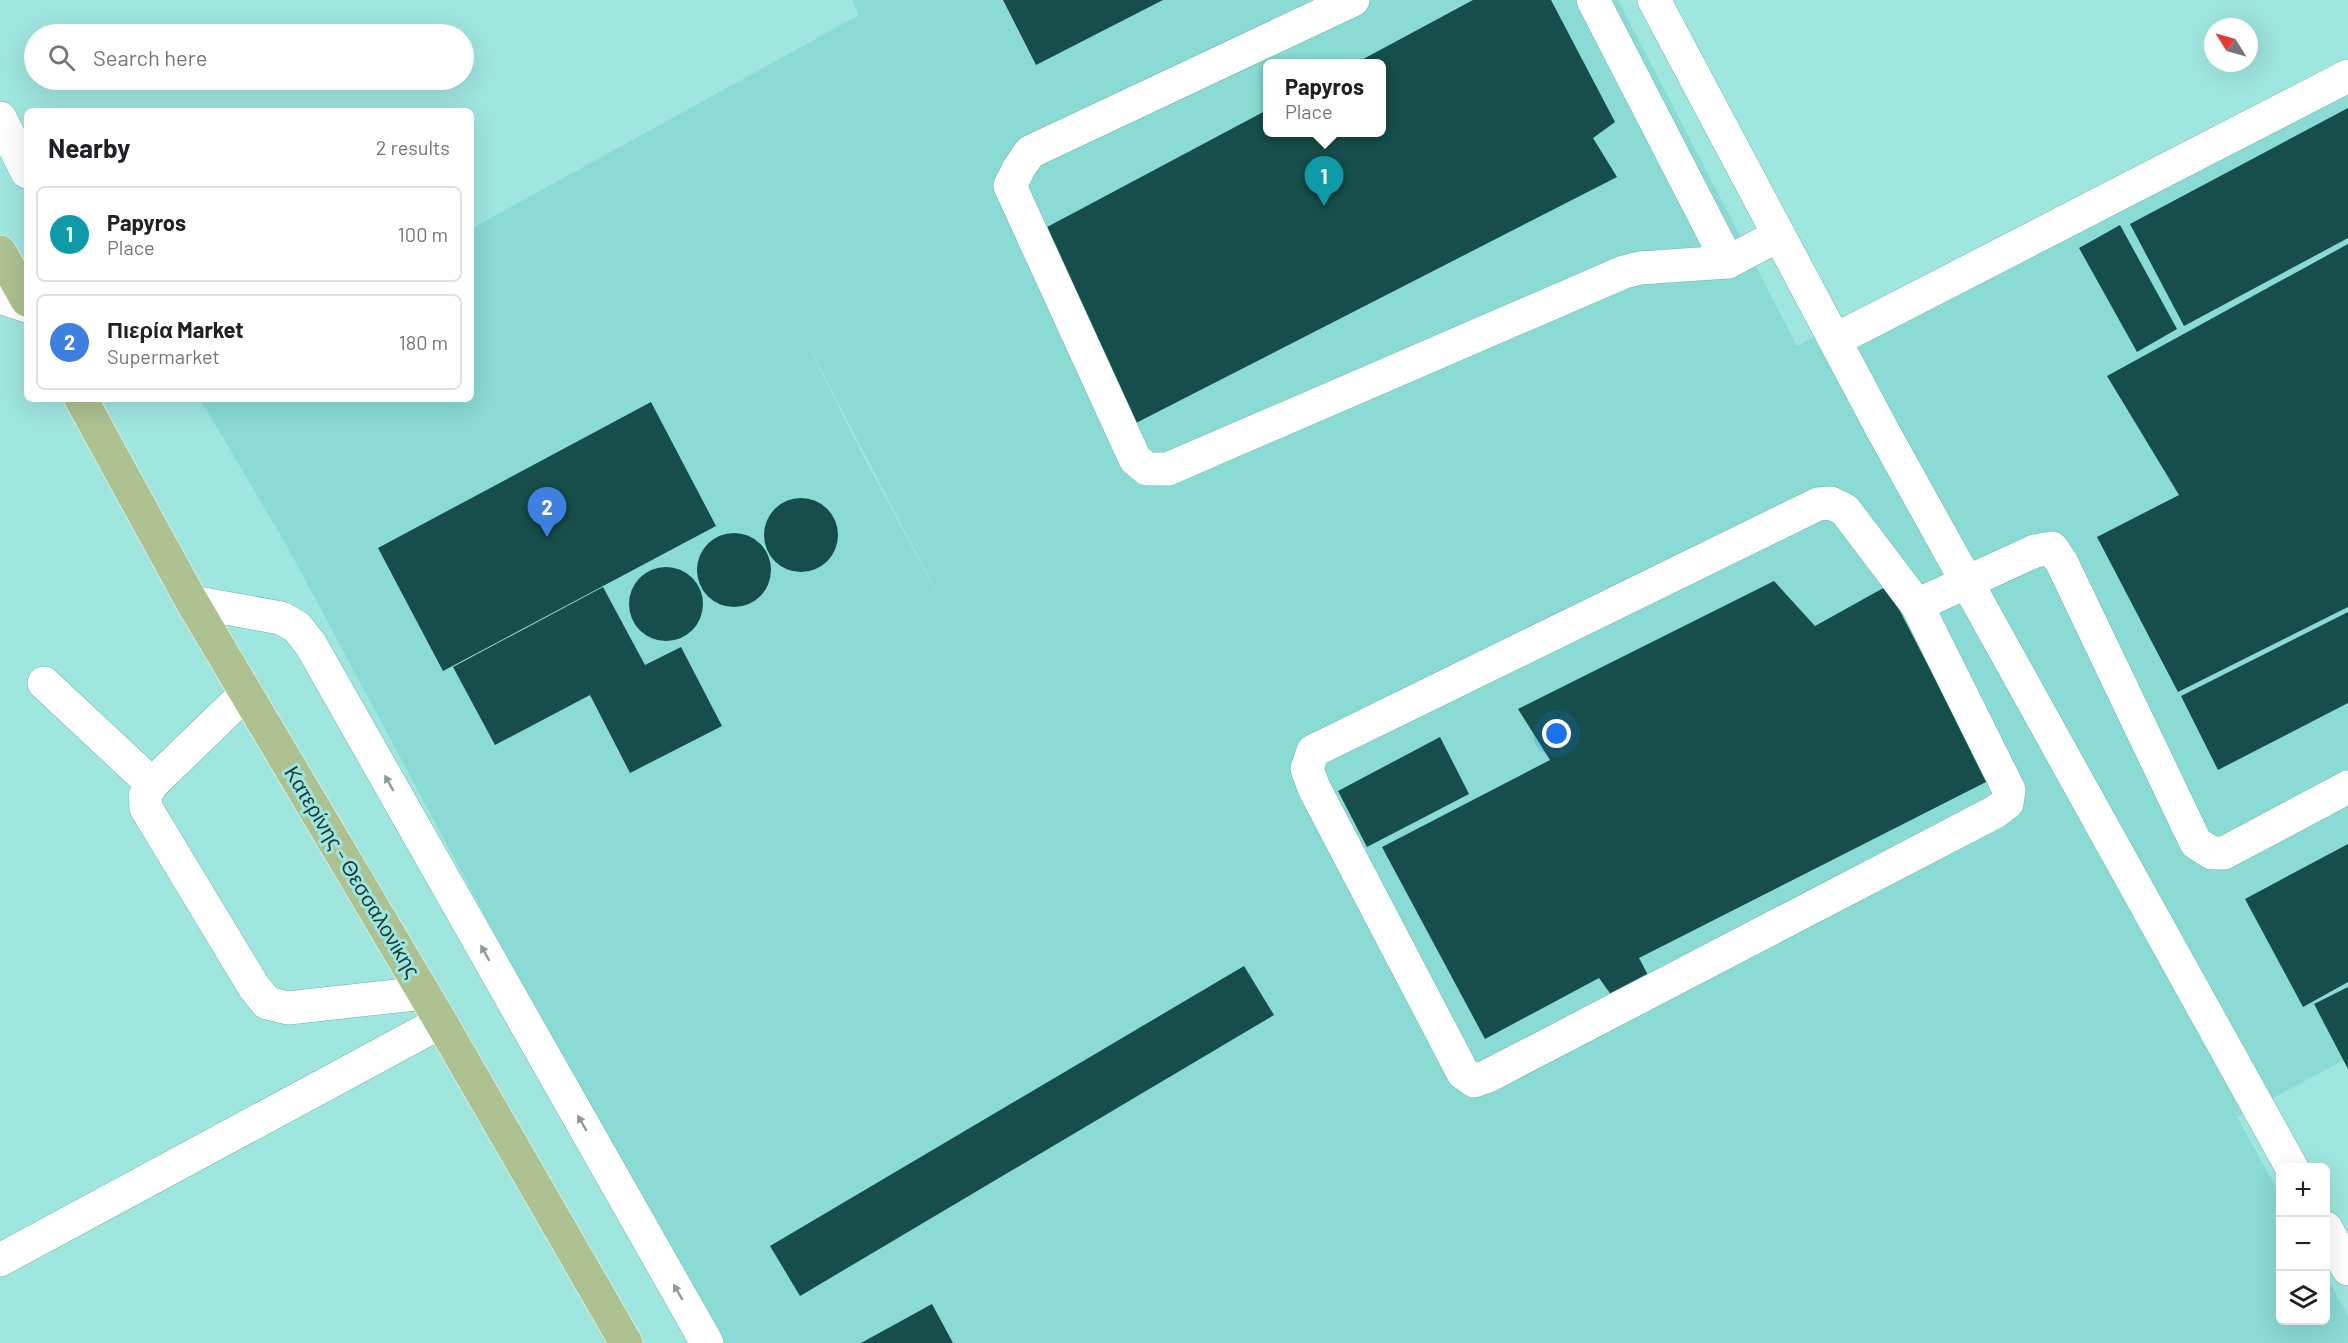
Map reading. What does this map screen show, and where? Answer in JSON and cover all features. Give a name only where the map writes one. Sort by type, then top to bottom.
[{"type":"main road","points":[[0,252],[24,295]]},
{"type":"main road","name":"Κατερίνης - Θεσσαλονίκης","points":[[83,402],[192,602],[441,1022],[626,1343]]},
{"type":"street","points":[[1353,0],[1030,152],[1010,186],[1135,459],[1147,470],[1168,469],[1624,272],[1640,268],[1728,262],[1779,235]]},
{"type":"street","points":[[1593,0],[1728,262]]},
{"type":"street","points":[[1654,0],[1967,582],[2290,1163]]},
{"type":"street","points":[[1835,340],[2348,76]]},
{"type":"street","points":[[0,118],[24,166]]},
{"type":"street","points":[[0,297],[24,305]]},
{"type":"street","points":[[1831,503],[1845,510],[1917,605],[2009,790],[2007,803],[1984,818],[1488,1076],[1474,1081],[1463,1073],[1314,788],[1307,769],[1313,751],[1818,504],[1831,503]]},
{"type":"street","points":[[1917,605],[2035,551],[2052,548],[2062,563],[2196,843],[2212,853],[2224,853],[2348,787]]},
{"type":"street","points":[[192,602],[281,618],[297,627],[311,645],[707,1343]]},
{"type":"street","points":[[44,683],[152,784]]},
{"type":"street","points":[[246,693],[152,784],[145,796],[146,808],[254,987],[267,1003],[288,1008],[424,993]]},
{"type":"street","points":[[0,1260],[441,1022]]},
{"type":"street","points":[[2330,1237],[2348,1269]]},
{"type":"shaded area","points":[[852,0],[1618,0],[1797,346],[2348,60],[2348,1058],[2237,1117],[2276,1188],[2276,1325],[2330,1325],[2330,1283],[2348,1316],[2348,1343],[721,1343],[506,955],[287,546],[202,402],[474,402],[474,227],[859,15]],"holes":[[[801,331],[950,618],[860,450]]]},
{"type":"building","points":[[1003,0],[1163,0],[1036,65]]},
{"type":"building","points":[[1473,0],[1551,0],[1615,122],[1593,138],[1617,177],[1134,424],[1034,234],[1263,112],[1263,137],[1386,137],[1386,59],[1363,59]]},
{"type":"building","points":[[2348,108],[2348,238],[2184,326],[2130,224]]},
{"type":"building","points":[[2120,225],[2177,329],[2137,352],[2079,248]]},
{"type":"building","points":[[2348,244],[2348,607],[2178,692],[2097,537],[2179,495],[2107,376]]},
{"type":"building","points":[[651,402],[716,526],[443,671],[378,548]]},
{"type":"building","points":[[801,498],[822,504],[832,514],[838,535],[832,556],[822,566],[801,572],[780,566],[770,556],[764,535],[770,514],[780,504]]},
{"type":"building","points":[[734,533],[748,536],[760,544],[768,556],[771,570],[768,584],[760,596],[748,604],[734,607],[720,604],[708,596],[700,584],[697,570],[700,556],[708,544],[720,536]]},
{"type":"building","points":[[666,567],[687,573],[697,583],[703,604],[697,625],[687,635],[666,641],[645,635],[635,625],[629,604],[635,583],[645,573]]},
{"type":"building","points":[[1774,581],[1815,626],[1887,586],[1988,781],[1639,958],[1650,979],[1612,996],[1599,978],[1485,1039],[1382,847],[1550,760],[1518,709]]},
{"type":"building","points":[[603,587],[645,665],[681,647],[722,726],[630,773],[590,695],[495,745],[453,667]]},
{"type":"building","points":[[2348,612],[2348,703],[2218,770],[2181,696]]},
{"type":"building","points":[[1440,737],[1469,794],[1367,847],[1338,791]]},
{"type":"building","points":[[2348,844],[2348,982],[2303,1007],[2245,899]]},
{"type":"building","points":[[1244,966],[1274,1015],[800,1296],[770,1246]]},
{"type":"building","points":[[2348,987],[2348,1069],[2314,1004]]},
{"type":"building","points":[[932,1304],[953,1343],[861,1343]]},
{"type":"place","name":"Papyros","points":[[1324,206]]},
{"type":"place","name":"Πιερία Market","points":[[547,537]]}]
